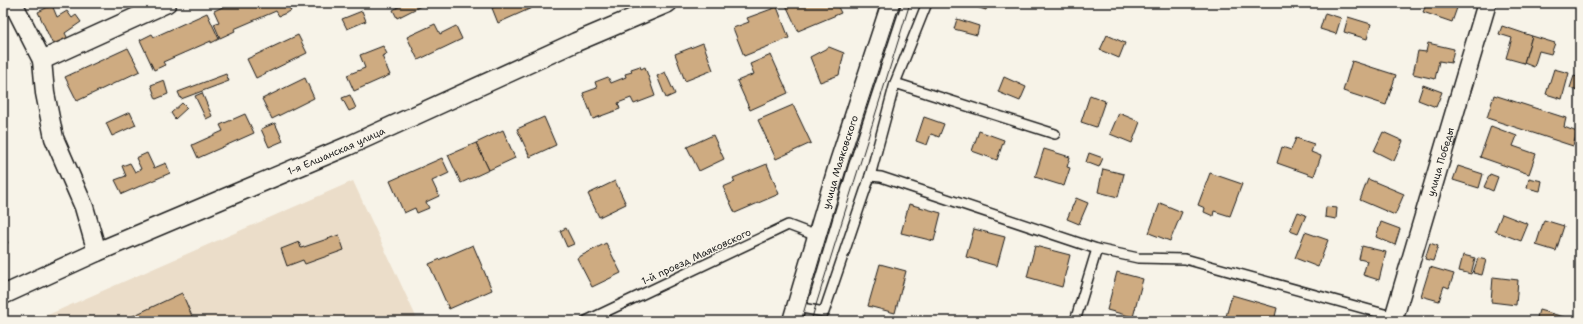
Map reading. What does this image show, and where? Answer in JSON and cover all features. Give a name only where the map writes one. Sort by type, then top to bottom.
[{"type":"street","points":[[12,3],[42,60],[45,93],[54,138],[84,207],[97,252]]},
{"type":"street","points":[[42,60],[168,3]]},
{"type":"street","name":"улица Маяковского","points":[[794,314],[817,236],[891,3]]},
{"type":"street","name":"улица Победы","points":[[1394,319],[1487,3]]},
{"type":"street","name":"1-я Елшанская улица","points":[[3,295],[97,252],[348,146],[662,4]]},
{"type":"lane","points":[[794,314],[824,312],[870,176],[895,83],[927,3]]},
{"type":"lane","points":[[895,83],[1056,134]]},
{"type":"lane","points":[[870,176],[881,177],[1097,249],[1138,258],[1185,259],[1394,319]]},
{"type":"lane","name":"1-й проезд Маяковского","points":[[586,321],[788,225],[817,236]]},
{"type":"lane","points":[[1076,321],[1097,249]]},
{"type":"shaded area","points":[[353,181],[418,321],[34,321]]},
{"type":"building","points":[[67,3],[77,3],[70,7]]},
{"type":"building","points":[[231,3],[287,3],[291,11],[279,16],[276,11],[234,29],[235,31],[220,38],[214,24],[219,22],[214,11]]},
{"type":"building","points":[[293,3],[306,3],[296,8]]},
{"type":"building","points":[[406,3],[425,4],[397,18],[393,10]]},
{"type":"building","points":[[503,3],[534,3],[536,6],[498,23],[492,8]]},
{"type":"building","points":[[790,3],[836,3],[841,13],[798,31],[786,5]]},
{"type":"building","points":[[963,3],[988,3],[986,10]]},
{"type":"building","points":[[1427,3],[1452,3],[1458,5],[1452,22],[1423,12]]},
{"type":"building","points":[[52,5],[57,17],[67,11],[72,18],[76,15],[81,22],[65,33],[69,41],[54,47],[38,12]]},
{"type":"building","points":[[777,7],[789,38],[744,56],[733,28],[749,22],[747,18]]},
{"type":"building","points":[[362,11],[366,21],[347,29],[342,19]]},
{"type":"building","points":[[207,13],[219,39],[163,62],[165,65],[154,70],[140,40],[152,34],[154,37]]},
{"type":"building","points":[[1325,13],[1341,18],[1336,34],[1320,29]]},
{"type":"building","points":[[1348,17],[1371,24],[1367,39],[1344,32]]},
{"type":"building","points":[[957,19],[979,26],[977,35],[954,29]]},
{"type":"building","points":[[435,24],[440,34],[456,26],[462,39],[418,60],[407,37]]},
{"type":"building","points":[[1502,26],[1532,36],[1524,63],[1506,58],[1512,38],[1499,34]]},
{"type":"building","points":[[298,35],[307,53],[256,78],[247,59]]},
{"type":"building","points":[[1107,35],[1125,43],[1119,58],[1100,50]]},
{"type":"building","points":[[1532,36],[1555,43],[1551,54],[1539,51],[1534,67],[1524,63]]},
{"type":"building","points":[[703,43],[713,70],[685,81],[675,54]]},
{"type":"building","points":[[1428,43],[1454,49],[1451,63],[1439,61],[1435,79],[1413,74],[1418,51],[1426,52]]},
{"type":"building","points":[[383,46],[387,54],[382,56],[390,75],[354,91],[347,75],[365,68],[360,55]]},
{"type":"building","points":[[829,47],[844,53],[839,75],[820,82],[810,57]]},
{"type":"building","points":[[128,48],[140,71],[77,101],[65,77]]},
{"type":"building","points":[[771,55],[788,93],[750,110],[737,81],[754,74],[750,64]]},
{"type":"building","points":[[1352,61],[1396,75],[1386,105],[1343,91]]},
{"type":"building","points":[[640,66],[641,69],[645,67],[655,96],[634,104],[631,98],[618,103],[620,109],[593,119],[583,93],[597,88],[595,82],[608,77],[611,83],[626,77],[625,74],[632,72],[631,69]]},
{"type":"building","points":[[1554,69],[1569,73],[1562,99],[1546,94]]},
{"type":"building","points":[[665,72],[675,94],[666,98],[657,76]]},
{"type":"building","points":[[226,74],[229,81],[181,99],[178,92]]},
{"type":"building","points":[[1574,76],[1580,78],[1580,92],[1570,88]]},
{"type":"building","points":[[1004,77],[1026,87],[1020,101],[998,92]]},
{"type":"building","points":[[305,78],[314,98],[272,119],[262,99]]},
{"type":"building","points":[[164,80],[168,94],[156,99],[151,85]]},
{"type":"building","points":[[1423,85],[1442,92],[1436,107],[1418,100]]},
{"type":"building","points":[[202,93],[212,116],[206,119],[195,96]]},
{"type":"building","points":[[350,95],[356,108],[349,111],[342,98]]},
{"type":"building","points":[[1090,95],[1105,101],[1096,127],[1081,122]]},
{"type":"building","points":[[1494,95],[1566,118],[1564,127],[1577,132],[1573,146],[1487,118]]},
{"type":"building","points":[[182,103],[187,108],[175,119],[171,113]]},
{"type":"building","points":[[793,105],[811,143],[776,159],[758,120]]},
{"type":"building","points":[[130,112],[136,125],[112,136],[106,123]]},
{"type":"building","points":[[1119,113],[1140,122],[1132,143],[1110,134]]},
{"type":"building","points":[[245,114],[254,133],[198,158],[192,145],[223,131],[220,125]]},
{"type":"building","points":[[544,117],[556,145],[530,157],[517,129]]},
{"type":"building","points":[[924,117],[944,124],[939,137],[931,134],[927,145],[916,141]]},
{"type":"building","points":[[275,123],[283,141],[269,147],[261,129]]},
{"type":"building","points":[[1491,126],[1517,136],[1513,146],[1536,154],[1529,174],[1480,157]]},
{"type":"building","points":[[503,130],[515,158],[489,170],[476,143]]},
{"type":"building","points":[[979,131],[1004,140],[997,160],[972,151]]},
{"type":"building","points":[[1383,132],[1403,141],[1394,161],[1374,151]]},
{"type":"building","points":[[713,135],[724,159],[699,171],[687,147]]},
{"type":"building","points":[[1296,138],[1314,144],[1311,152],[1321,156],[1314,176],[1277,163],[1282,147],[1291,150]]},
{"type":"building","points":[[476,143],[489,170],[461,183],[448,155]]},
{"type":"building","points":[[1044,149],[1070,157],[1067,167],[1070,168],[1064,186],[1035,177]]},
{"type":"building","points":[[147,153],[154,168],[166,163],[170,173],[122,194],[115,180],[126,176],[122,166],[130,163],[135,172],[141,169],[136,158]]},
{"type":"building","points":[[1089,153],[1103,158],[1099,167],[1086,162]]},
{"type":"building","points":[[442,158],[449,173],[432,181],[439,196],[426,202],[429,208],[417,213],[415,208],[404,213],[390,181]]},
{"type":"building","points":[[767,164],[779,194],[735,213],[723,187],[735,182],[733,178]]},
{"type":"building","points":[[1458,166],[1483,174],[1479,188],[1453,180]]},
{"type":"building","points":[[1103,169],[1124,174],[1118,197],[1098,192]]},
{"type":"building","points":[[1210,173],[1242,184],[1230,216],[1214,211],[1213,216],[1204,212],[1205,208],[1198,205]]},
{"type":"building","points":[[1490,174],[1498,177],[1493,191],[1484,187]]},
{"type":"building","points":[[1529,178],[1542,181],[1540,191],[1527,188]]},
{"type":"building","points":[[1368,179],[1404,194],[1395,215],[1360,200]]},
{"type":"building","points":[[615,181],[626,204],[599,217],[588,194]]},
{"type":"building","points":[[1076,198],[1088,203],[1079,224],[1067,219]]},
{"type":"building","points":[[1160,203],[1182,212],[1170,241],[1149,233]]},
{"type":"building","points":[[909,204],[941,213],[934,241],[901,233]]},
{"type":"building","points":[[1326,207],[1337,208],[1336,219],[1325,217]]},
{"type":"building","points":[[1298,212],[1306,215],[1298,234],[1290,231]]},
{"type":"building","points":[[1502,214],[1528,224],[1521,241],[1495,231]]},
{"type":"building","points":[[1544,220],[1564,226],[1556,251],[1536,245]]},
{"type":"building","points":[[1381,222],[1400,229],[1395,245],[1376,237]]},
{"type":"building","points":[[566,228],[574,244],[567,247],[560,231]]},
{"type":"building","points":[[974,229],[1005,237],[997,266],[966,257]]},
{"type":"building","points":[[1305,232],[1328,240],[1318,267],[1295,258]]},
{"type":"building","points":[[3,233],[8,243],[3,245]]},
{"type":"building","points":[[339,235],[344,250],[305,264],[303,260],[287,266],[281,249],[299,242],[301,248]]},
{"type":"building","points":[[606,243],[621,273],[592,287],[577,258]]},
{"type":"building","points":[[1430,243],[1438,246],[1433,261],[1425,259]]},
{"type":"building","points":[[473,245],[492,290],[449,309],[429,264]]},
{"type":"building","points":[[1035,246],[1070,255],[1062,287],[1027,277]]},
{"type":"building","points":[[1362,246],[1386,252],[1379,280],[1363,275],[1367,261],[1359,259]]},
{"type":"building","points":[[1463,255],[1475,258],[1471,274],[1459,271]]},
{"type":"building","points":[[1478,258],[1486,260],[1482,275],[1473,273]]},
{"type":"building","points":[[880,264],[906,271],[895,313],[868,306]]},
{"type":"building","points":[[1430,267],[1454,274],[1449,288],[1444,286],[1439,301],[1421,296]]},
{"type":"building","points":[[1117,272],[1143,279],[1133,317],[1107,310]]},
{"type":"building","points":[[1493,277],[1518,280],[1516,305],[1491,302]]},
{"type":"building","points":[[182,293],[194,321],[122,321]]},
{"type":"building","points":[[1232,295],[1277,308],[1274,321],[1225,320]]},
{"type":"building","points":[[1539,310],[1571,319],[1570,321],[1536,321]]},
{"type":"building","points":[[862,318],[874,321],[861,321]]},
{"type":"tram line","points":[[801,321],[851,153],[900,3]]},
{"type":"tram line","points":[[811,321],[910,3]]}]
